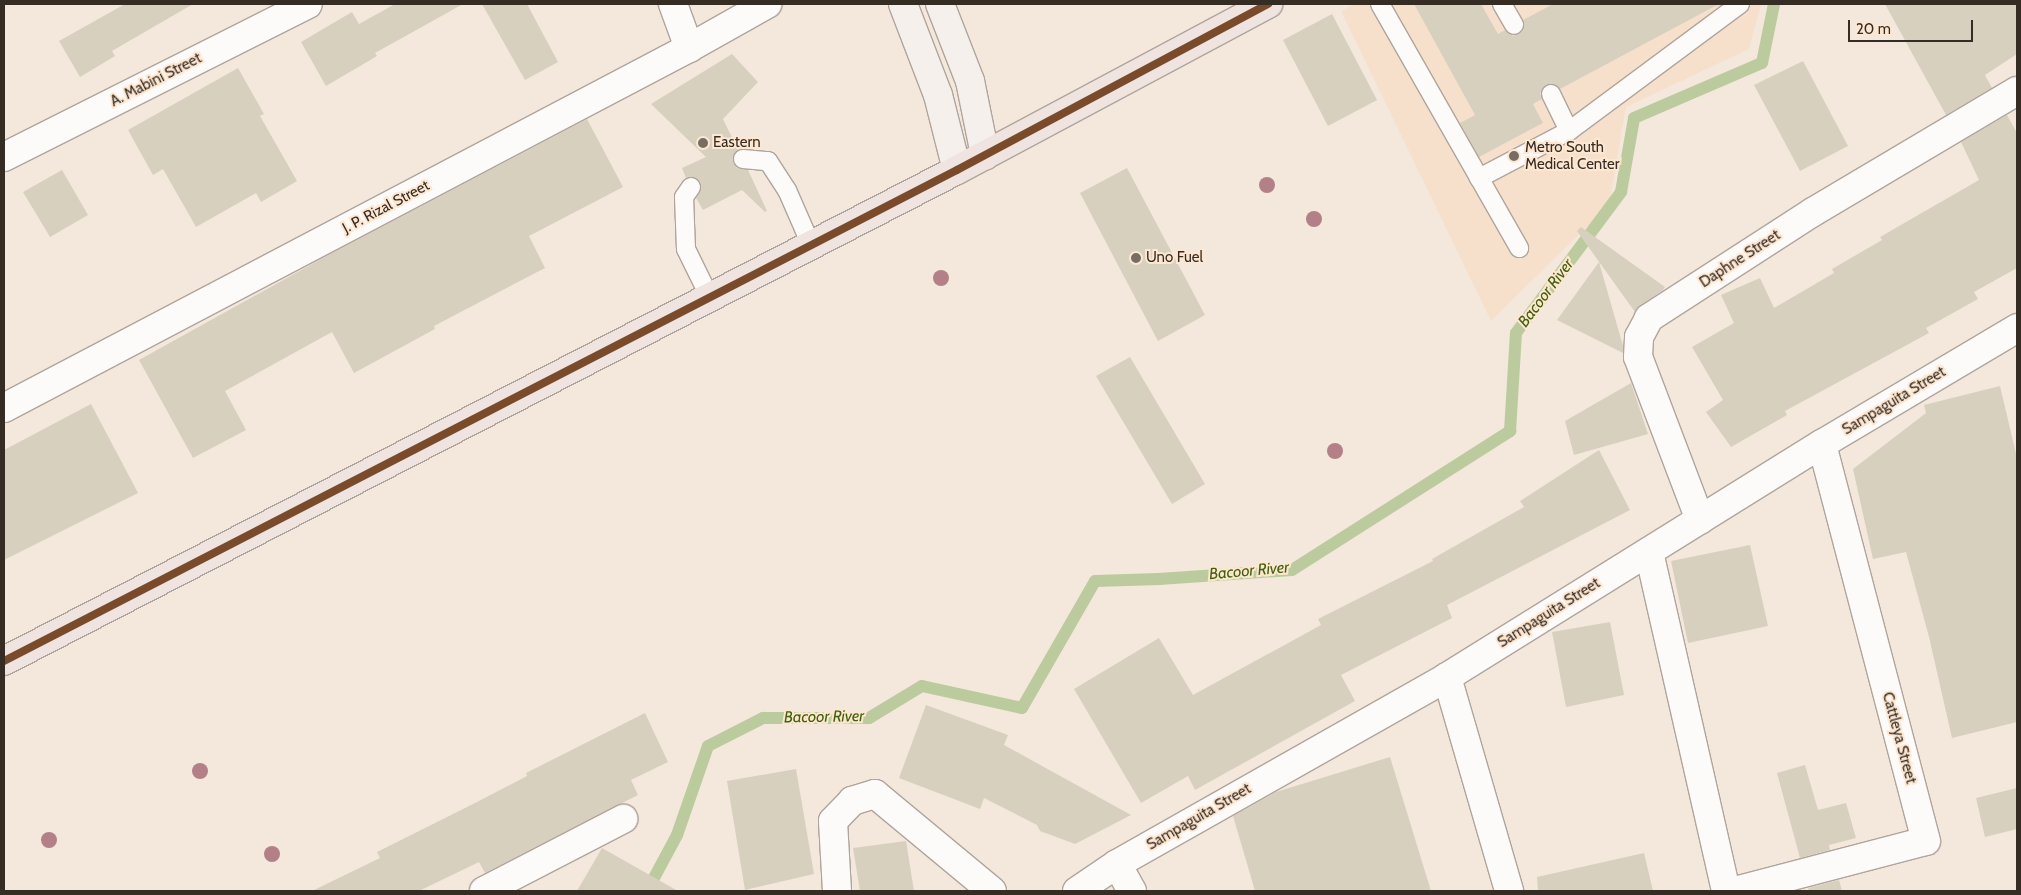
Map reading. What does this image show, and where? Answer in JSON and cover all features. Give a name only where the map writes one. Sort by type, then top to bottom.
[{"type":"main road","points":[[4,661],[811,246],[1268,4]]},
{"type":"street","name":"A. Mabini Street","points":[[4,157],[308,4]]},
{"type":"street","points":[[673,4],[689,48]]},
{"type":"street","name":"J. P. Rizal Street","points":[[4,408],[689,48],[767,4]]},
{"type":"street","points":[[903,4],[938,95],[957,170]]},
{"type":"street","points":[[940,4],[970,81],[985,155]]},
{"type":"street","name":"Daphne Street","points":[[1700,520],[1638,357],[1639,338],[1649,318],[1813,212],[2017,91]]},
{"type":"street","name":"Sampaguita Street","points":[[1077,891],[1117,864],[1447,677],[1822,444],[2016,336]]},
{"type":"street","name":"Cattleya Street","points":[[1735,891],[1926,841],[1822,444]]},
{"type":"street","points":[[1649,552],[1726,891]]},
{"type":"street","points":[[1447,677],[1509,891]]},
{"type":"street","points":[[837,891],[833,822],[852,801],[875,794],[992,891]]},
{"type":"street","points":[[498,888],[623,818]]},
{"type":"street","points":[[1117,864],[1132,891]]},
{"type":"lane","points":[[1380,4],[1519,248]]},
{"type":"lane","points":[[1502,4],[1514,25]]},
{"type":"lane","points":[[1479,178],[1569,131],[1740,4]]},
{"type":"lane","points":[[1551,94],[1569,131]]},
{"type":"lane","points":[[742,159],[768,161],[787,190],[811,246]]},
{"type":"lane","points":[[691,187],[684,197],[686,249],[710,298]]},
{"type":"shaded area","name":"Metro South Medical Center","points":[[1355,4],[1761,4],[1749,49],[1626,107],[1609,205],[1491,321],[1341,11]]},
{"type":"building","points":[[125,4],[193,4],[112,51],[115,56],[80,77],[59,41]]},
{"type":"building","points":[[395,4],[463,4],[375,53],[377,56],[326,86],[301,42],[352,12],[359,24]]},
{"type":"building","points":[[482,4],[527,4],[558,62],[525,80]]},
{"type":"building","points":[[1414,4],[1481,4],[1498,34],[1505,30],[1513,36],[1523,31],[1523,20],[1553,4],[1719,4],[1560,89],[1552,84],[1546,85],[1540,93],[1542,99],[1533,104],[1543,123],[1479,157],[1460,123],[1475,115]]},
{"type":"building","points":[[1885,4],[2017,4],[2017,54],[1985,75],[1992,88],[1946,115]]},
{"type":"building","points":[[1332,14],[1377,100],[1328,126],[1283,40]]},
{"type":"building","points":[[732,54],[758,82],[723,119],[738,150],[733,158],[733,163],[737,168],[748,170],[767,211],[765,212],[742,190],[703,210],[696,198],[701,188],[700,182],[692,177],[686,178],[682,168],[706,157],[651,104]]},
{"type":"building","points":[[1803,61],[1848,146],[1800,171],[1754,85]]},
{"type":"building","points":[[238,68],[264,114],[260,116],[297,181],[261,202],[256,193],[196,227],[163,169],[153,175],[128,130]]},
{"type":"building","points":[[2007,115],[2017,133],[2017,268],[1974,292],[1978,299],[1926,328],[1929,333],[1785,411],[1787,415],[1731,447],[1706,412],[1723,400],[1692,347],[1734,323],[1721,295],[1760,278],[1774,308],[1834,273],[1832,269],[1882,240],[1880,237],[1979,180],[1961,142]]},
{"type":"building","points":[[587,119],[623,187],[529,236],[545,268],[434,326],[435,329],[354,373],[332,332],[225,391],[246,430],[193,458],[139,360],[330,254]]},
{"type":"building","points":[[1127,168],[1205,315],[1158,341],[1080,193]]},
{"type":"building","points":[[62,170],[88,215],[50,237],[23,192]]},
{"type":"building","points":[[1581,227],[1665,287],[1663,290],[1641,305],[1635,312],[1577,231]]},
{"type":"building","points":[[1599,262],[1623,346],[1623,353],[1557,320]]},
{"type":"building","points":[[1130,357],[1205,484],[1172,504],[1096,376]]},
{"type":"building","points":[[1631,383],[1648,434],[1574,455],[1565,421]]},
{"type":"building","points":[[2000,386],[2017,458],[2017,722],[1952,738],[1929,637],[1906,552],[1873,559],[1853,469],[1926,413],[1924,405]]},
{"type":"building","points":[[91,404],[138,493],[4,560],[4,450]]},
{"type":"building","points":[[1599,450],[1630,510],[1447,605],[1452,618],[1341,675],[1355,701],[1195,790],[1188,776],[1141,803],[1074,689],[1159,638],[1193,695],[1321,625],[1318,619],[1433,561],[1432,559],[1524,507],[1520,501]]},
{"type":"building","points":[[1750,545],[1768,626],[1688,643],[1671,561]]},
{"type":"building","points":[[1610,622],[1624,695],[1566,707],[1552,632]]},
{"type":"building","points":[[926,705],[1008,735],[1004,745],[1131,815],[1075,844],[1040,831],[1037,825],[984,798],[980,809],[899,778]]},
{"type":"building","points":[[645,713],[668,762],[631,780],[638,795],[485,873],[479,862],[419,891],[312,891],[380,858],[377,852],[477,802],[527,776],[526,773]]},
{"type":"building","points":[[1390,757],[1431,891],[1255,891],[1233,816],[1276,792]]},
{"type":"building","points":[[1805,765],[1818,810],[1846,803],[1856,838],[1829,845],[1830,850],[1800,858],[1777,773]]},
{"type":"building","points":[[796,769],[814,874],[745,890],[727,781]]},
{"type":"building","points":[[2017,788],[2017,829],[1985,837],[1976,798]]},
{"type":"building","points":[[906,841],[914,891],[860,891],[853,848]]},
{"type":"building","points":[[602,848],[678,891],[577,891]]},
{"type":"building","points":[[1644,853],[1653,891],[1538,891],[1537,877]]},
{"type":"building","points":[[1839,880],[1842,891],[1809,891],[1808,888]]},
{"type":"waterway","name":"Bacoor River","points":[[647,891],[677,835],[708,746],[763,718],[869,718],[922,686],[1022,708],[1095,581],[1159,579],[1292,570],[1510,431],[1516,333],[1621,192],[1634,118],[1762,63],[1774,4]]},
{"type":"transit line","points":[[4,661],[957,170],[1268,4]]},
{"type":"place","name":"Eastern","points":[[703,143]]},
{"type":"place","name":"Metro South Medical Center","points":[[1514,156]]},
{"type":"place","name":"Uno Fuel","points":[[1136,258]]}]
